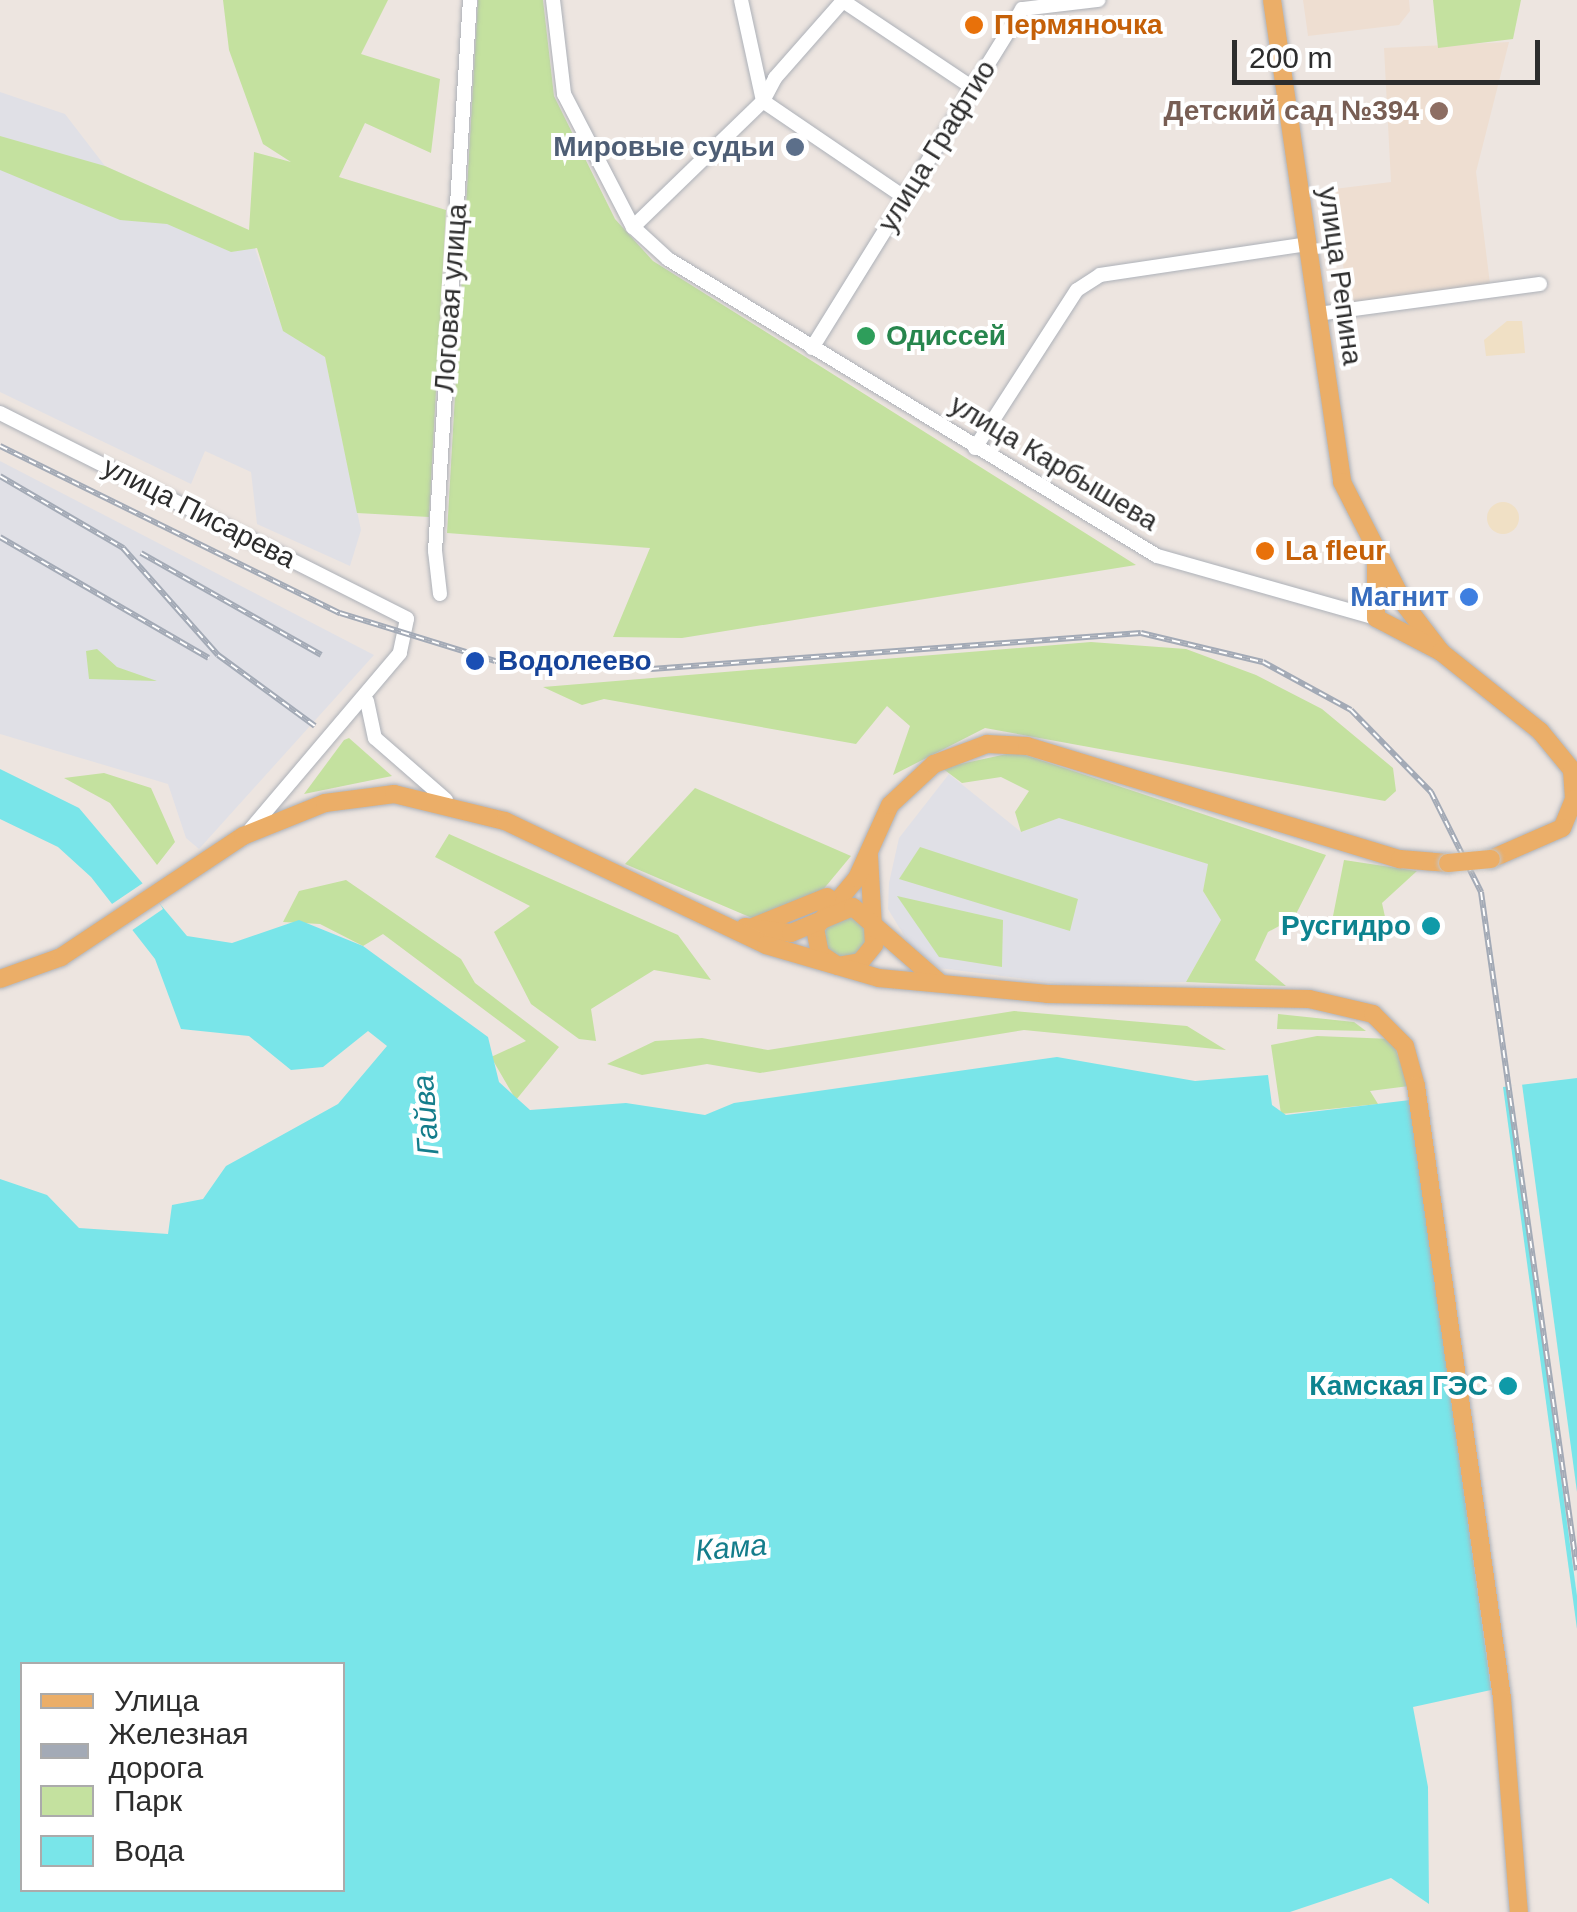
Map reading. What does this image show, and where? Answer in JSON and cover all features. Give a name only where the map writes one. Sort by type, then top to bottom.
[{"type":"main road","name":"улица Репина","points":[[1272,0],[1342,482],[1404,605],[1440,652]]},
{"type":"main road","points":[[1375,553],[1376,618]]},
{"type":"main road","points":[[1394,626],[1404,605]]},
{"type":"main road","name":"улица Карбышева","points":[[824,914],[870,856],[906,784],[987,744],[1028,746],[1387,856],[1448,863],[1490,858],[1557,832],[1572,811],[1574,779],[1540,732],[1440,652],[1376,618]]},
{"type":"main road","points":[[0,979],[100,933],[243,836],[343,799],[446,800],[720,920],[776,950],[838,966],[952,988],[1343,1003],[1397,1036],[1417,1099],[1502,1698],[1519,1912]]},
{"type":"main road","points":[[720,920],[748,926],[806,911],[870,856]]},
{"type":"main road","name":"улица Карбышева","points":[[870,856],[874,928]]},
{"type":"main road","points":[[720,920],[784,934],[824,914],[853,906],[916,969],[952,988]]},
{"type":"main road","points":[[824,914],[816,944],[838,966]]},
{"type":"main road","points":[[838,966],[868,955],[874,928]]},
{"type":"street","name":"Логовая улица","points":[[440,594],[435,551],[470,0]]},
{"type":"street","name":"улица Карбышева","points":[[553,0],[564,94],[633,227],[668,259],[1157,556],[1376,618]]},
{"type":"street","points":[[741,0],[764,101],[904,197]]},
{"type":"street","name":"улица Графтио","points":[[812,348],[973,88],[1019,4],[1098,0]]},
{"type":"street","points":[[633,227],[764,101],[828,8],[842,1],[973,88]]},
{"type":"street","points":[[975,448],[1077,290],[1100,274],[1307,244]]},
{"type":"street","points":[[1318,314],[1540,284]]},
{"type":"street","name":"улица Писарева","points":[[0,413],[398,612],[409,622],[406,642],[368,695]]},
{"type":"street","points":[[1350,608],[1373,590]]},
{"type":"street","points":[[368,695],[363,717],[374,738],[446,800]]},
{"type":"street","points":[[243,836],[368,695]]},
{"type":"shaded area","points":[[1303,0],[1409,0],[1410,11],[1399,25],[1308,36]]},
{"type":"shaded area","points":[[1509,42],[1476,172],[1490,284],[1348,306],[1334,189],[1391,182],[1384,48]]},
{"type":"shaded area","points":[[0,92],[65,114],[105,166],[249,231],[283,330],[325,357],[361,530],[350,566],[257,524],[251,472],[205,451],[191,484],[0,392]]},
{"type":"shaded area","points":[[0,461],[374,655],[199,849],[186,838],[168,784],[0,734]]},
{"type":"shaded area","points":[[949,774],[1021,832],[1059,818],[1209,864],[1203,891],[1221,920],[1186,982],[1065,984],[939,968],[911,947],[888,909],[889,883],[899,838]]},
{"type":"green space","points":[[223,0],[388,0],[361,54],[440,79],[431,153],[365,123],[339,177],[446,210],[429,517],[357,513],[325,357],[283,331],[257,248],[231,252],[167,224],[120,220],[0,170],[0,136],[105,166],[249,230],[254,152],[291,162],[263,144],[229,50]]},
{"type":"green space","points":[[478,0],[543,0],[554,96],[615,219],[653,261],[1136,565],[682,638],[613,637],[650,548],[447,533]]},
{"type":"green space","points":[[1433,0],[1521,0],[1513,39],[1438,48]]},
{"type":"green space","points":[[1091,642],[1186,649],[1256,675],[1322,709],[1393,768],[1396,791],[1385,801],[985,728],[893,775],[910,726],[887,706],[856,744],[604,699],[582,705],[543,687]]},
{"type":"green space","points":[[97,649],[117,667],[157,681],[89,679],[86,651]]},
{"type":"green space","points":[[349,738],[392,776],[304,794],[344,740]]},
{"type":"green space","points":[[1016,752],[1326,855],[1294,918],[1268,932],[1255,960],[1286,986],[1186,982],[1221,920],[1203,891],[1208,864],[1059,818],[1021,832],[1015,812],[1029,791],[1001,777],[962,783],[942,768]]},
{"type":"green space","points":[[104,773],[151,788],[175,842],[157,865],[110,803],[64,778]]},
{"type":"green space","points":[[695,788],[851,856],[812,903],[752,918],[625,864]]},
{"type":"green space","points":[[449,834],[678,935],[711,980],[654,970],[591,1009],[596,1041],[579,1039],[531,1004],[494,932],[530,906],[435,857]]},
{"type":"green space","points":[[920,847],[1078,899],[1070,931],[899,879]]},
{"type":"green space","points":[[1344,860],[1417,871],[1382,903],[1387,926],[1333,916]]},
{"type":"green space","points":[[346,880],[461,959],[475,983],[559,1047],[516,1100],[491,1057],[526,1041],[383,934],[363,946],[320,924],[283,922],[299,891]]},
{"type":"green space","points":[[897,896],[1003,920],[1002,967],[939,957]]},
{"type":"green space","points":[[845,917],[860,923],[866,938],[860,953],[845,959],[830,953],[824,938],[830,923]]},
{"type":"green space","points":[[1014,1011],[1187,1026],[1226,1050],[1024,1030],[760,1073],[707,1064],[642,1075],[607,1064],[655,1041],[702,1038],[768,1050]]},
{"type":"green space","points":[[1278,1014],[1354,1022],[1366,1031],[1277,1029]]},
{"type":"green space","points":[[1317,1036],[1392,1039],[1409,1086],[1370,1091],[1378,1104],[1281,1114],[1271,1045]]},
{"type":"sand","points":[[1507,321],[1522,321],[1525,353],[1486,356],[1484,340]]},
{"type":"sand","points":[[1503,502],[1514,507],[1519,518],[1514,529],[1503,534],[1492,529],[1487,518],[1492,507]]},
{"type":"water","points":[[0,769],[79,808],[187,936],[232,943],[299,920],[363,946],[488,1037],[499,1082],[530,1110],[626,1103],[705,1115],[734,1103],[1057,1057],[1195,1081],[1268,1075],[1272,1105],[1286,1115],[1410,1100],[1491,1690],[1413,1707],[1428,1787],[1429,1904],[1391,1878],[1290,1912],[0,1912],[0,1179],[47,1195],[79,1228],[168,1234],[172,1205],[203,1199],[226,1166],[338,1104],[387,1046],[368,1031],[323,1067],[291,1070],[249,1036],[181,1029],[155,959],[91,877],[58,847],[0,819]]},
{"type":"water","points":[[1577,1078],[1577,1629],[1503,1087]]},
{"type":"pier","points":[[146,881],[163,909],[128,933],[109,906]]},
{"type":"pier","points":[[1522,1084],[1577,1492],[1577,1596],[1508,1086]]},
{"type":"railway","points":[[0,446],[340,613],[495,661],[651,669],[1141,633],[1263,662],[1351,710],[1431,792],[1481,892],[1577,1570]]},
{"type":"railway","points":[[0,476],[123,548],[218,655],[315,726]]},
{"type":"railway","points":[[0,537],[209,658]]},
{"type":"railway","points":[[141,553],[321,655]]},
{"type":"place","name":"Пермяночка","points":[[974,25]]},
{"type":"place","name":"Детский сад №394","points":[[1439,111]]},
{"type":"place","name":"Мировые судьи","points":[[795,147]]},
{"type":"place","name":"Одиссей","points":[[866,336]]},
{"type":"place","name":"La fleur","points":[[1265,551]]},
{"type":"place","name":"Магнит","points":[[1469,597]]},
{"type":"place","name":"Водолеево","points":[[475,661]]},
{"type":"place","name":"Русгидро","points":[[1431,926]]},
{"type":"place","name":"Камская ГЭС","points":[[1508,1386]]},
{"type":"water label","name":"Гайва","points":[[426,1115]]},
{"type":"water label","name":"Кама","points":[[731,1548]]}]
